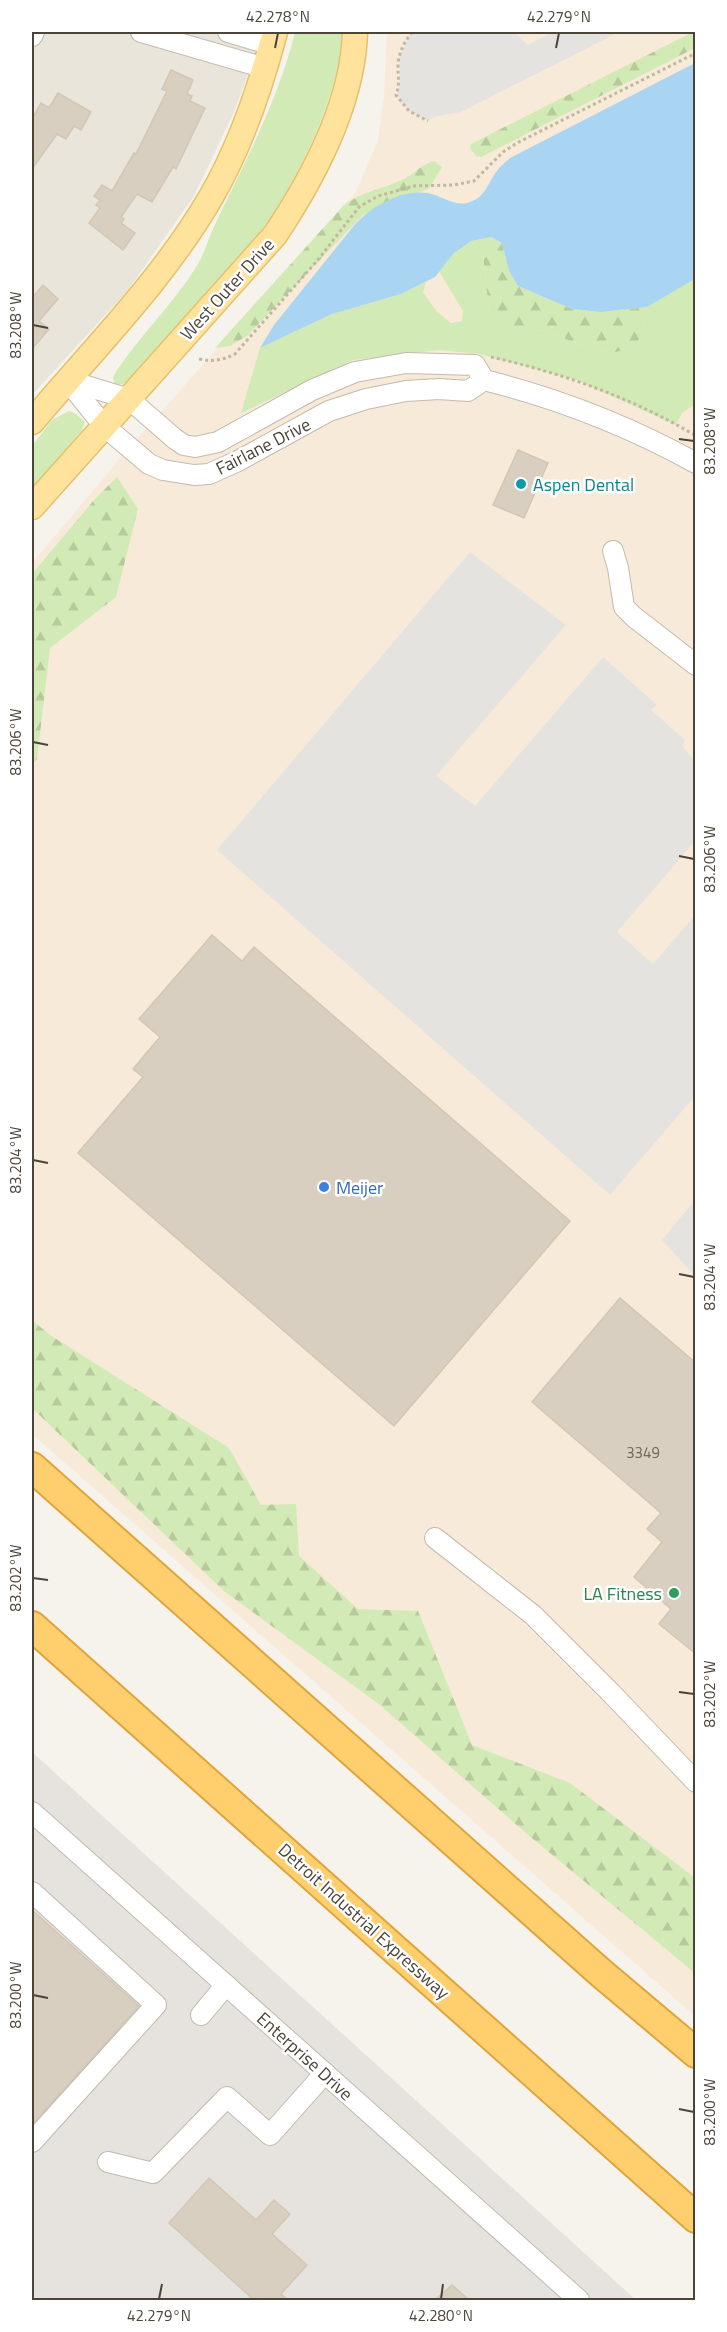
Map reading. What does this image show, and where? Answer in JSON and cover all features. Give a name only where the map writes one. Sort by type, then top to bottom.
[{"type":"highway","points":[[32,1467],[592,1965],[696,2053]]},
{"type":"highway","name":"Detroit Industrial Expressway","points":[[32,1626],[696,2218]]},
{"type":"main road","name":"West Outer Drive","points":[[32,507],[275,235],[302,195],[325,147],[344,94],[355,32]]},
{"type":"main road","points":[[32,422],[180,246],[212,196],[248,115],[274,38]]},
{"type":"street","points":[[32,36],[34,32]]},
{"type":"street","points":[[228,32],[274,38]]},
{"type":"street","points":[[152,33],[265,68]]},
{"type":"street","name":"Fairlane Drive","points":[[67,380],[129,399],[175,439],[184,445],[195,447],[218,442],[312,390],[355,372],[406,363],[475,365],[484,380],[587,411],[628,428],[696,464]]},
{"type":"street","name":"Fairlane Drive","points":[[67,380],[104,426],[149,464],[163,470],[194,475],[209,474],[329,411],[366,399],[417,390],[439,388],[468,392],[484,380]]},
{"type":"street","points":[[613,551],[624,607],[696,665]]},
{"type":"street","points":[[435,1538],[533,1615],[696,1782]]},
{"type":"street","name":"Enterprise Drive","points":[[32,1812],[579,2301]]},
{"type":"street","points":[[32,1892],[156,2005],[32,2142]]},
{"type":"street","points":[[201,2015],[226,1985]]},
{"type":"street","points":[[108,2162],[153,2173],[227,2097],[270,2135],[325,2073]]},
{"type":"path","points":[[412,32],[401,47],[398,65],[400,85],[396,95],[409,111],[428,122]]},
{"type":"path","points":[[200,359],[210,362],[236,354],[309,270],[359,207],[378,196],[414,186],[454,185],[474,181],[503,152],[517,143],[696,53]]},
{"type":"shaded area","points":[[32,32],[264,32],[233,114],[194,196],[128,290],[32,395]]},
{"type":"shaded area","points":[[387,32],[695,32],[695,2016],[32,1434],[32,563],[122,456],[356,192],[378,140],[384,97]]},
{"type":"shaded area","points":[[412,32],[514,32],[528,45],[553,32],[619,32],[461,112],[437,116],[428,121],[409,111],[397,97],[400,85],[400,55]]},
{"type":"shaded area","points":[[470,552],[566,625],[436,776],[475,806],[603,657],[657,705],[651,710],[685,740],[682,746],[695,761],[695,841],[617,932],[653,964],[695,915],[695,1096],[610,1195],[217,850]]},
{"type":"shaded area","points":[[695,1200],[695,1276],[662,1240]]},
{"type":"shaded area","points":[[32,1752],[636,2300],[32,2300]]},
{"type":"green space","points":[[295,32],[343,32],[334,82],[303,161],[262,230],[125,383],[118,385],[114,383],[113,377],[117,370],[189,278],[201,259],[272,103]]},
{"type":"green space","points":[[695,32],[695,48],[481,157],[476,156],[470,148],[471,144]]},
{"type":"green space","points":[[434,161],[442,167],[430,187],[422,192],[402,196],[363,215],[248,335],[230,346],[215,348],[344,205],[351,200],[402,180]]},
{"type":"green space","points":[[491,237],[502,243],[509,271],[518,286],[572,309],[601,312],[647,307],[644,327],[635,348],[610,353],[575,343],[543,330],[530,333],[497,324],[489,310],[483,255],[471,241]]},
{"type":"green space","points":[[471,241],[483,255],[489,310],[530,333],[543,330],[575,343],[610,353],[644,327],[647,307],[695,279],[695,404],[682,413],[676,425],[576,380],[480,354],[439,350],[353,360],[241,413],[260,348],[332,314],[401,294],[426,282],[423,292],[437,312],[451,323],[462,321],[463,311],[439,271],[453,254]]},
{"type":"green space","points":[[69,411],[85,422],[82,430],[32,490],[32,446],[52,420]]},
{"type":"green space","points":[[117,477],[138,509],[116,597],[50,648],[37,759],[32,765],[32,574],[95,499]]},
{"type":"green space","points":[[32,1320],[50,1335],[229,1448],[261,1505],[296,1504],[299,1556],[358,1609],[418,1611],[472,1745],[570,1783],[695,1878],[695,1973],[527,1834],[380,1705],[224,1591],[32,1408]]},
{"type":"water","points":[[695,63],[695,279],[647,307],[601,312],[572,309],[518,286],[509,271],[502,243],[491,237],[471,241],[453,254],[435,277],[401,294],[332,314],[260,348],[274,325],[352,228],[378,206],[412,193],[435,195],[461,204],[475,200],[483,193],[498,169],[510,158]]},
{"type":"building","points":[[171,70],[193,80],[187,94],[192,96],[190,101],[205,108],[176,169],[173,167],[152,202],[137,194],[121,217],[124,219],[121,223],[135,233],[123,250],[89,223],[100,208],[96,205],[100,200],[94,196],[102,185],[112,191],[134,153],[136,154],[167,91],[162,89]]},
{"type":"building","points":[[58,93],[91,112],[81,130],[74,126],[66,139],[57,134],[32,169],[32,119],[41,103],[49,108]]},
{"type":"building","points":[[43,285],[58,299],[39,321],[49,329],[32,349],[32,298]]},
{"type":"building","name":"Aspen Dental","points":[[518,450],[548,463],[524,518],[493,505]]},
{"type":"building","name":"Meijer","points":[[212,935],[242,961],[254,947],[570,1221],[394,1426],[78,1153],[143,1077],[133,1069],[160,1037],[139,1019]]},
{"type":"building","points":[[620,1298],[696,1363],[696,1654],[659,1624],[671,1609],[634,1577],[662,1542],[647,1529],[661,1513],[532,1402]]},
{"type":"building","points":[[32,1910],[139,2006],[32,2125]]},
{"type":"building","points":[[209,2178],[256,2220],[274,2200],[290,2214],[272,2234],[307,2265],[281,2294],[289,2301],[255,2301],[169,2223]]},
{"type":"building","points":[[452,2285],[470,2301],[434,2301]]},
{"type":"place","name":"Aspen Dental","points":[[521,484]]},
{"type":"place","name":"Meijer","points":[[324,1187]]},
{"type":"place","name":"LA Fitness","points":[[674,1593]]}]
